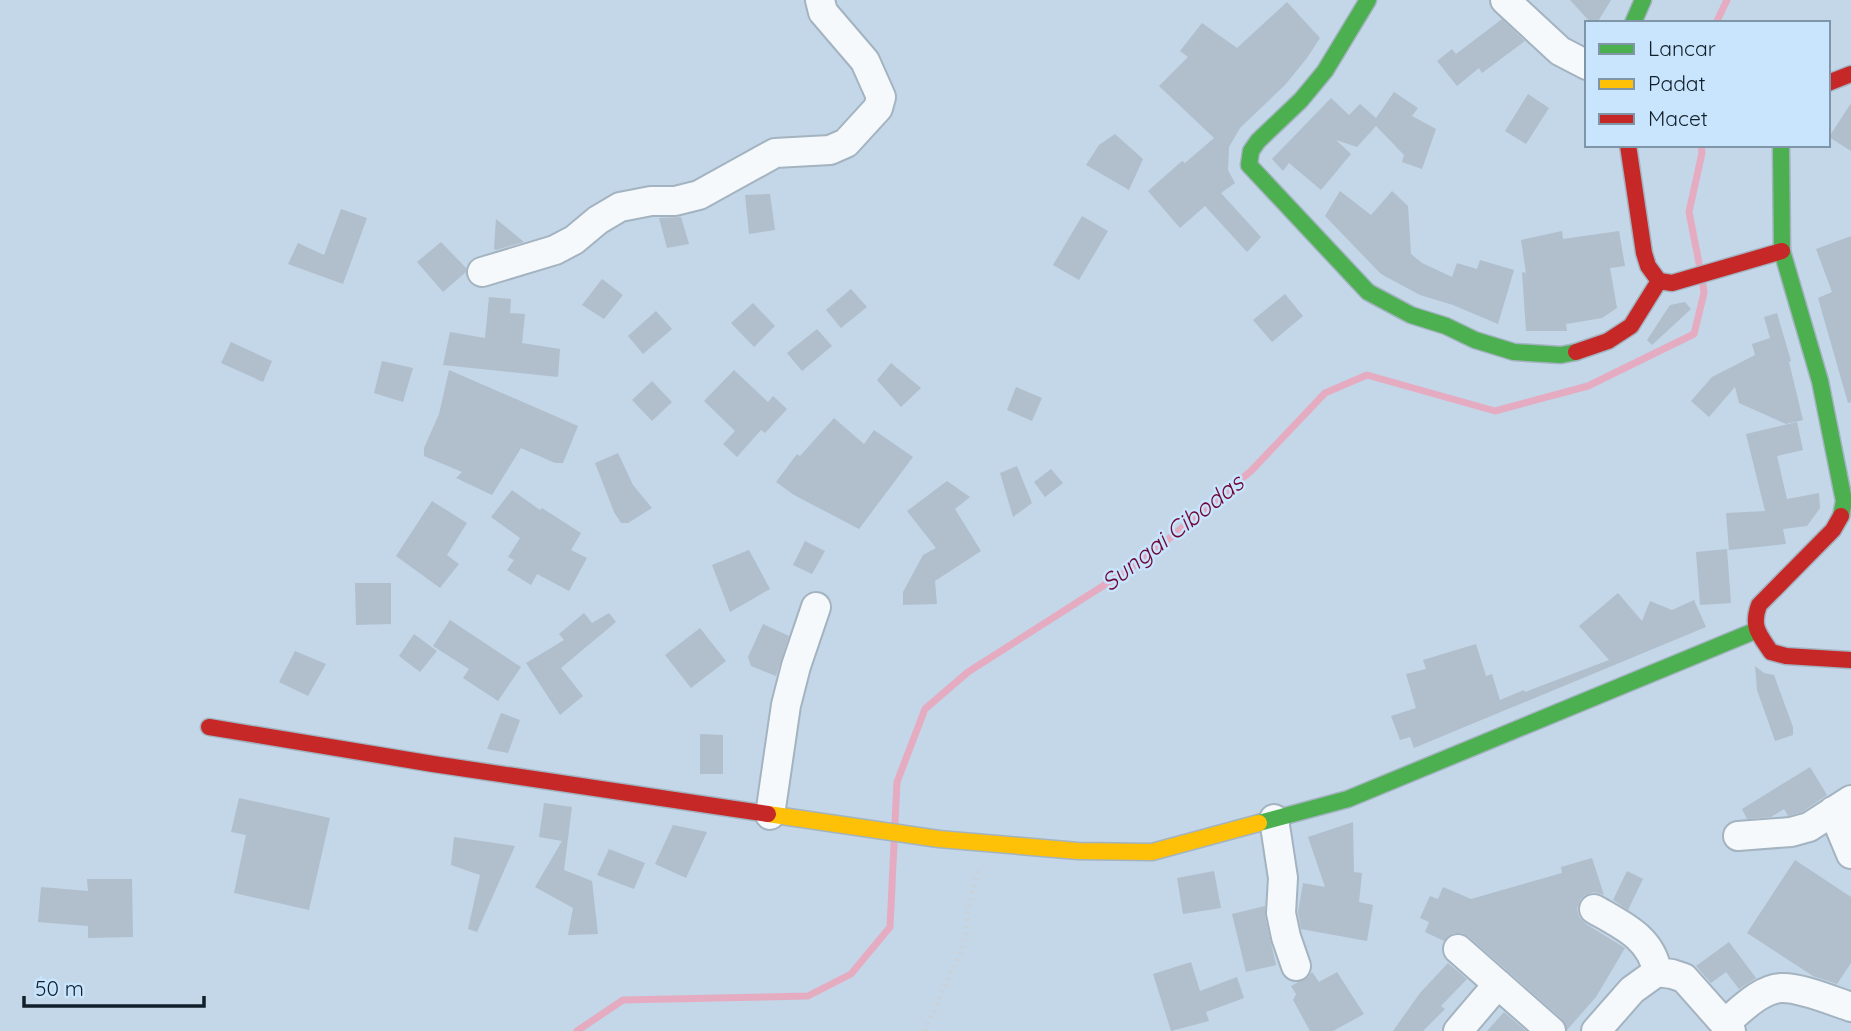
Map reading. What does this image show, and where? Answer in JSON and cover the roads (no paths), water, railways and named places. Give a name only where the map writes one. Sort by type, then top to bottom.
[{"type":"street","points":[[482,272],[555,250],[574,240],[598,220],[620,207],[651,201],[675,201],[699,195],[775,153],[830,150],[846,143],[878,108],[881,97],[864,61],[823,12],[820,0]]},
{"type":"street","points":[[1368,0],[1325,71],[1251,151],[1249,164],[1258,177],[1368,292],[1411,314],[1475,340],[1514,352],[1561,355],[1585,350],[1625,331],[1642,312],[1659,281]]},
{"type":"street","points":[[1504,0],[1560,51],[1585,64]]},
{"type":"street","points":[[1634,21],[1643,0]]},
{"type":"street","points":[[1830,82],[1851,74]]},
{"type":"street","points":[[1628,147],[1644,253],[1648,266],[1659,281],[1672,283],[1782,251]]},
{"type":"street","points":[[1781,147],[1782,251],[1844,460],[1844,501],[1841,516],[1833,530],[1759,605],[1754,619],[1757,630],[1771,652],[1786,656],[1851,660]]},
{"type":"street","points":[[770,815],[788,696],[816,607]]},
{"type":"street","points":[[209,727],[433,764],[939,839],[1078,851],[1153,852],[1348,799],[1757,630]]},
{"type":"street","points":[[1738,836],[1791,832],[1809,827],[1842,806],[1851,854]]},
{"type":"street","points":[[1274,819],[1283,878],[1281,913],[1296,966]]},
{"type":"street","points":[[1594,909],[1632,930],[1655,956],[1657,972]]},
{"type":"street","points":[[1458,949],[1551,1031]]},
{"type":"street","points":[[1596,1031],[1632,990],[1657,972],[1684,978],[1728,1027],[1759,996],[1780,988],[1816,995],[1851,1007]]},
{"type":"street","points":[[1458,1031],[1498,984]]},
{"type":"waterway","name":"Sungai Cibodas","points":[[1717,21],[1727,0]]},
{"type":"waterway","name":"Sungai Cibodas","points":[[1699,263],[1689,212],[1701,147]]},
{"type":"waterway","name":"Sungai Cibodas","points":[[895,822],[897,782],[925,709],[968,672],[1142,561],[1251,471],[1325,393],[1367,375],[1495,411],[1588,386],[1694,334],[1704,293],[1703,285]]},
{"type":"waterway","name":"Sungai Cibodas","points":[[577,1031],[623,1000],[808,996],[851,974],[890,927],[894,844]]}]
